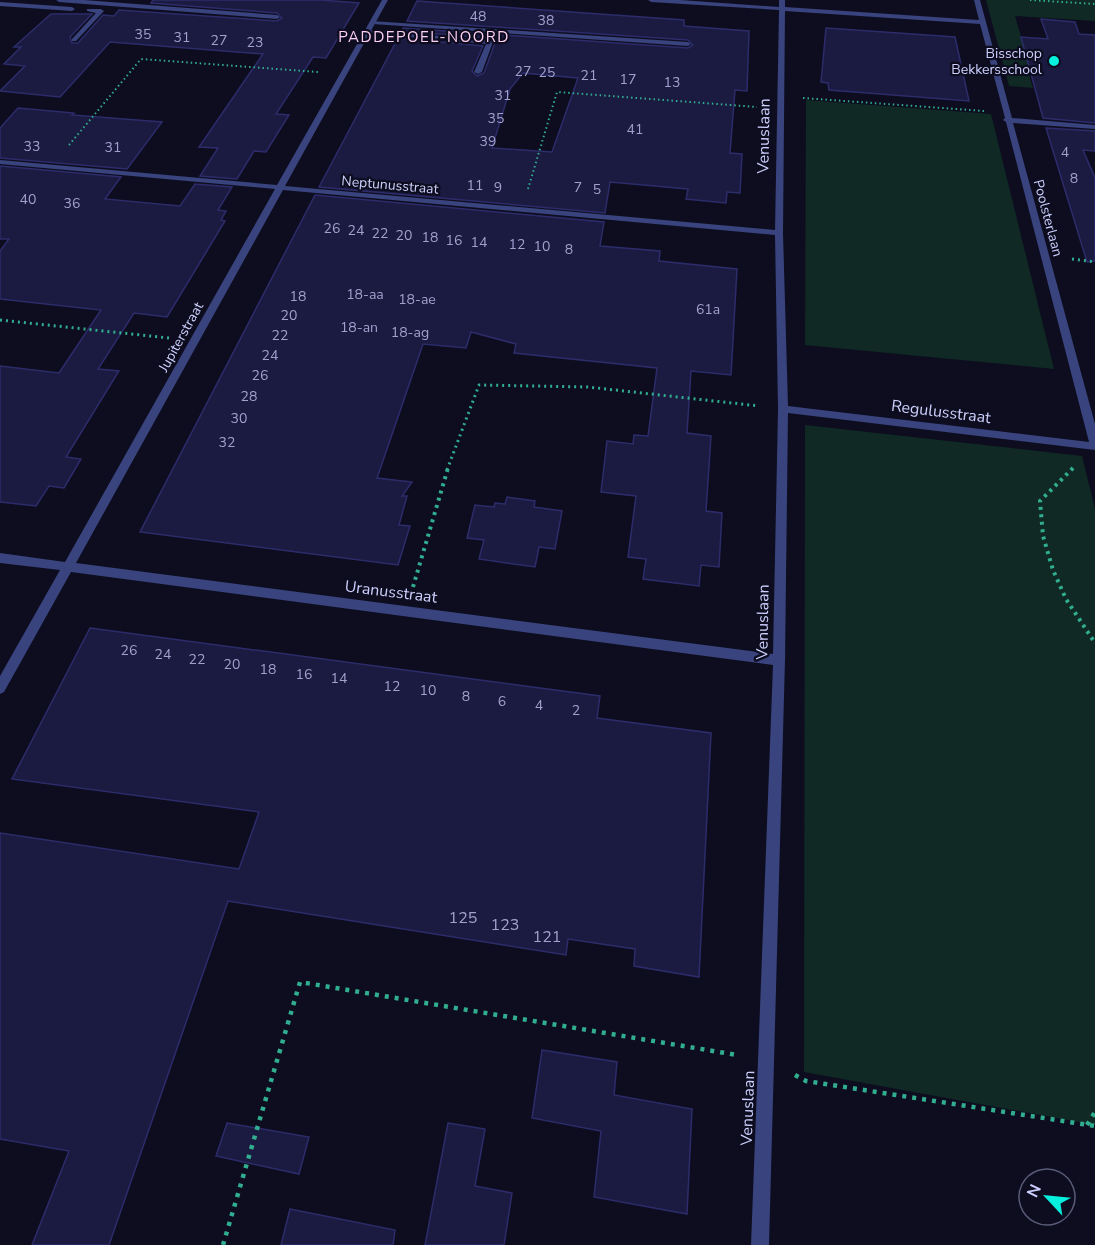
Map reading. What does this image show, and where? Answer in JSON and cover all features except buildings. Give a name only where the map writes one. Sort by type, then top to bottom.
[{"type":"street","points":[[59,0],[277,17]]},
{"type":"street","name":"Jupiterstraat","points":[[0,688],[386,0]]},
{"type":"street","points":[[651,0],[782,4],[982,22]]},
{"type":"street","name":"Poolsterlaan","points":[[977,0],[1095,445]]},
{"type":"street","points":[[0,4],[102,10],[74,40]]},
{"type":"street","name":"Venuslaan","points":[[760,1245],[778,660],[783,409],[779,233],[782,4]]},
{"type":"street","points":[[373,22],[688,44]]},
{"type":"street","points":[[367,32],[490,42],[478,72]]},
{"type":"street","points":[[1006,116],[1095,127]]},
{"type":"street","name":"Neptunusstraat","points":[[0,162],[280,190],[779,233]]},
{"type":"street","name":"Regulusstraat","points":[[783,409],[1095,445]]},
{"type":"street","name":"Uranusstraat","points":[[0,558],[778,660]]},
{"type":"path","points":[[1030,0],[1095,4]]},
{"type":"path","points":[[49,167],[141,59],[343,73]]},
{"type":"path","points":[[522,210],[557,92],[1006,116]]},
{"type":"path","points":[[0,320],[194,341]]},
{"type":"path","points":[[406,610],[451,457],[478,385],[588,387],[783,409]]},
{"type":"path","points":[[1079,462],[1040,501],[1040,524],[1046,550],[1063,592],[1095,643]]},
{"type":"path","points":[[223,1245],[300,982],[766,1060],[806,1081],[1095,1126]]},
{"type":"path","points":[[1088,1125],[1095,1112]]},
{"type":"green space","points":[[986,0],[1095,0],[1095,21],[1015,16],[1032,74],[1029,75],[1033,88],[1009,86]]},
{"type":"green space","points":[[806,100],[991,114],[1054,369],[805,345]]},
{"type":"green space","points":[[805,425],[1082,456],[1095,509],[1095,1125],[804,1072]]},
{"type":"place","name":"Bisschop Bekkersschool","points":[[1054,61]]},
{"type":"district","name":"PADDEPOEL-NOORD","points":[[424,37]]}]
